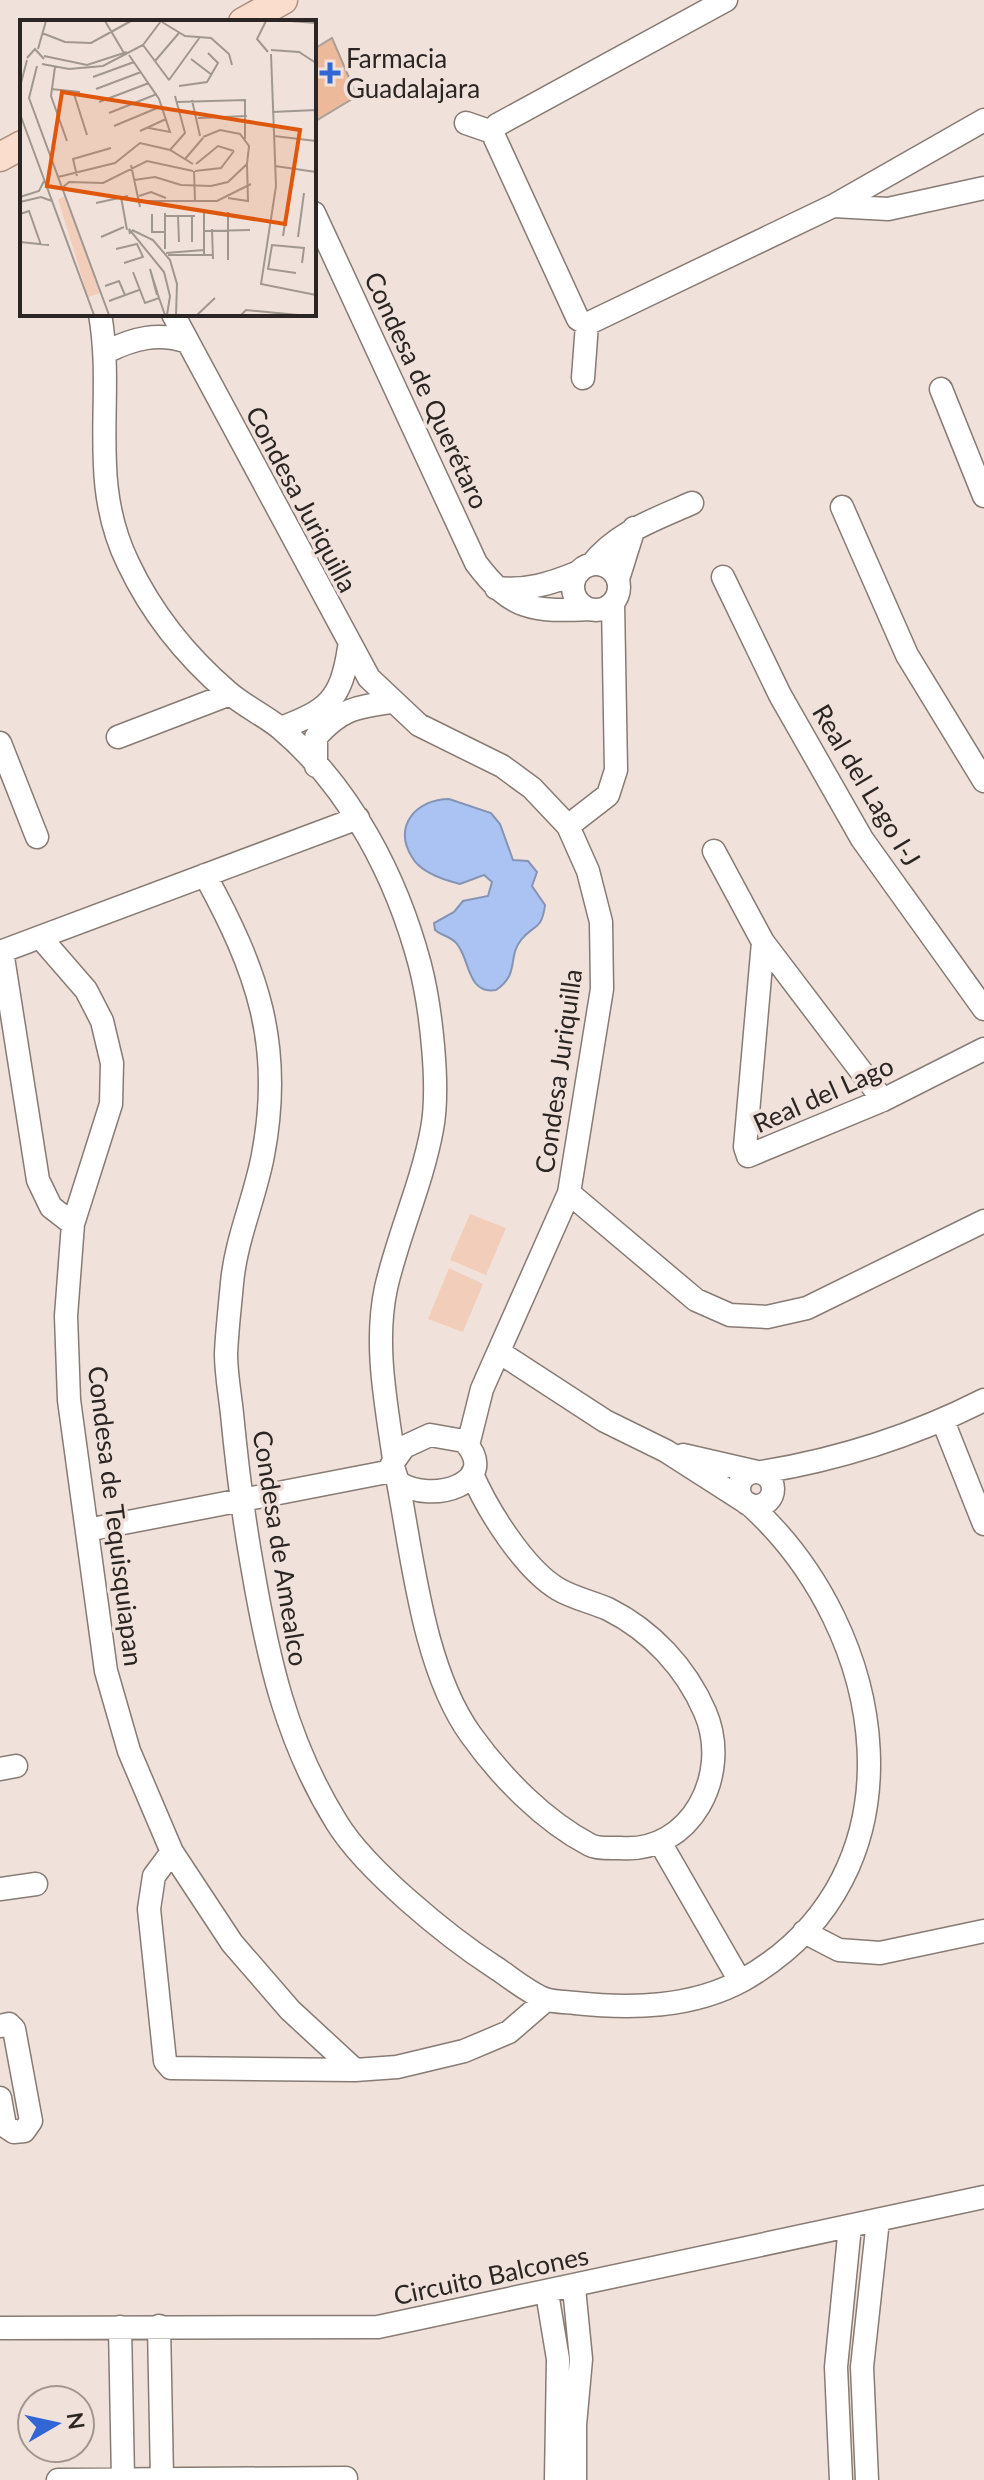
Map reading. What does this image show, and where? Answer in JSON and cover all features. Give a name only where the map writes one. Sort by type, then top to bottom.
[{"type":"main road","points":[[247,20],[283,0]]},
{"type":"street","points":[[492,132],[497,125],[726,0]]},
{"type":"street","points":[[587,324],[833,206],[984,120]]},
{"type":"street","points":[[466,123],[492,132],[578,319],[587,324]]},
{"type":"street","points":[[833,206],[888,209],[984,188]]},
{"type":"street","name":"Condesa de Querétaro","points":[[316,217],[476,563],[494,588],[513,603],[532,609],[589,609]]},
{"type":"street","points":[[100,316],[106,352],[104,486],[112,523],[150,606],[181,648],[230,694],[281,728],[358,818],[399,895],[421,968],[433,1046],[433,1127],[386,1290],[381,1368],[394,1471],[430,1651],[470,1734],[529,1802],[593,1846],[631,1849],[661,1844],[740,1981]]},
{"type":"street","name":"Condesa Juriquilla","points":[[174,316],[349,648],[369,678],[391,702],[419,725],[502,766],[532,788],[568,826],[588,871],[601,922],[602,989],[569,1193],[482,1389],[468,1445],[474,1455],[472,1474],[508,1539],[556,1588],[610,1610],[659,1644],[686,1675],[707,1716],[713,1754],[708,1793],[686,1825],[661,1844]]},
{"type":"street","points":[[583,378],[587,324]]},
{"type":"street","points":[[106,352],[144,337],[169,335],[188,342]]},
{"type":"street","points":[[941,389],[984,496]]},
{"type":"street","points":[[613,603],[606,608],[589,609],[574,593],[586,568],[604,549],[634,528],[692,503]]},
{"type":"street","points":[[842,507],[907,655],[984,781]]},
{"type":"street","points":[[568,826],[608,795],[616,770],[613,603],[634,528]]},
{"type":"street","points":[[494,588],[522,590],[553,583],[586,568],[612,570],[618,579]]},
{"type":"street","name":"Real del Lago I-J","points":[[723,577],[780,695],[862,839],[984,1009]]},
{"type":"street","points":[[281,728],[314,715],[335,698],[345,678],[349,648]]},
{"type":"street","points":[[118,737],[230,694]]},
{"type":"street","points":[[316,766],[316,737],[334,717],[357,707],[391,702]]},
{"type":"street","points":[[0,743],[5,770],[37,837]]},
{"type":"street","points":[[73,1224],[51,1207],[38,1180],[1,952],[358,818]]},
{"type":"street","points":[[714,851],[763,942],[883,1100]]},
{"type":"street","name":"Condesa de Amealco","points":[[205,875],[236,932],[264,1006],[271,1076],[263,1155],[234,1261],[227,1344],[240,1501],[270,1669],[299,1753],[339,1828],[403,1896],[470,1952],[546,2000],[617,2007],[681,2002],[740,1981],[804,1932],[846,1875],[868,1811],[870,1742],[855,1666],[828,1600],[784,1536],[747,1502],[666,1451],[605,1421],[499,1352]]},
{"type":"street","name":"Condesa de Tequisquiapan","points":[[40,937],[86,990],[102,1021],[112,1063],[111,1104],[73,1224],[66,1316],[69,1400],[106,1671],[129,1751],[172,1852],[232,1943],[290,2010],[355,2070]]},
{"type":"street","name":"Real del Lago","points":[[763,942],[745,1147],[748,1156],[883,1100],[984,1049]]},
{"type":"street","points":[[569,1193],[696,1300],[730,1315],[755,1317],[807,1308],[984,1221]]},
{"type":"street","points":[[766,1480],[809,1464],[862,1452],[943,1421],[984,1400]]},
{"type":"street","points":[[943,1421],[984,1524]]},
{"type":"street","points":[[394,1471],[404,1447],[430,1435],[454,1437],[468,1445]]},
{"type":"street","name":"Condesa de Amealco","points":[[666,1451],[766,1480]]},
{"type":"street","points":[[394,1471],[407,1488],[433,1494],[454,1489],[472,1474]]},
{"type":"street","points":[[87,1530],[394,1471]]},
{"type":"street","points":[[747,1502],[762,1505],[766,1480]]},
{"type":"street","points":[[766,1480],[784,1536]]},
{"type":"street","points":[[172,1852],[154,1876],[149,1909],[165,2061],[171,2068],[355,2070],[397,2067],[464,2051],[509,2032],[546,2000]]},
{"type":"street","points":[[0,1889],[36,1884]]},
{"type":"street","points":[[804,1932],[839,1950],[880,1953],[984,1931]]},
{"type":"street","points":[[0,2026],[9,2024],[14,2029],[31,2121],[24,2131],[14,2132],[5,2126],[0,2098]]},
{"type":"street","name":"Circuito Balcones","points":[[0,2328],[378,2327],[574,2288],[984,2197]]},
{"type":"street","points":[[867,2480],[862,2367],[878,2220]]},
{"type":"street","points":[[841,2480],[836,2367],[850,2226]]},
{"type":"street","points":[[574,2288],[581,2359],[575,2425],[575,2480]]},
{"type":"street","points":[[547,2293],[558,2359],[556,2480]]},
{"type":"street","points":[[843,2301],[868,2305]]},
{"type":"street","points":[[159,2326],[162,2478]]},
{"type":"street","points":[[120,2327],[123,2479]]},
{"type":"street","points":[[838,2434],[863,2432]]},
{"type":"street","points":[[123,2435],[161,2434]]},
{"type":"street","points":[[58,2480],[346,2478]]},
{"type":"shaded area","points":[[470,1214],[506,1228],[486,1275],[450,1260]]},
{"type":"shaded area","points":[[449,1268],[483,1284],[463,1332],[428,1319]]},
{"type":"water","points":[[449,799],[491,813],[500,824],[513,860],[528,861],[537,872],[532,886],[545,905],[542,919],[521,940],[508,978],[496,990],[487,990],[474,982],[457,944],[435,930],[434,923],[454,912],[463,901],[488,896],[492,882],[484,875],[460,884],[440,878],[416,862],[407,846],[406,825],[411,816],[427,804]]},
{"type":"building","name":"Farmacia Guadalajara","points":[[332,38],[357,96],[316,121],[316,48]]},
{"type":"place","name":"Farmacia Guadalajara","points":[[330,73]]}]
